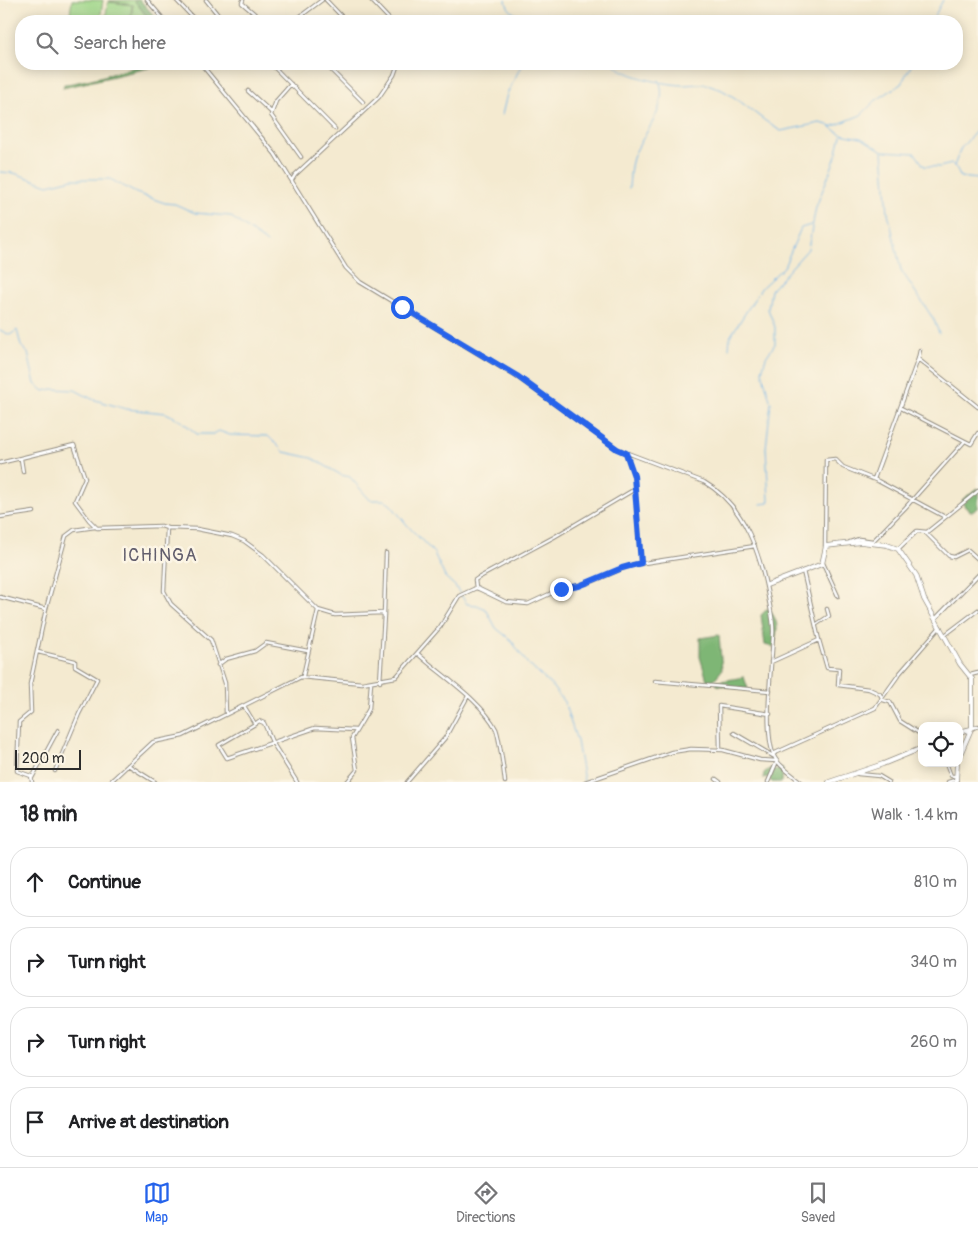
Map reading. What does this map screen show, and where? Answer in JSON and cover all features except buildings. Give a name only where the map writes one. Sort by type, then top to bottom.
[{"type":"street","points":[[147,0],[160,15]]},
{"type":"street","points":[[176,0],[190,15]]},
{"type":"street","points":[[206,0],[217,15]]},
{"type":"street","points":[[243,0],[242,2],[255,15]]},
{"type":"street","points":[[302,15],[322,0]]},
{"type":"street","points":[[326,0],[340,15]]},
{"type":"street","points":[[371,0],[385,15]]},
{"type":"street","points":[[206,70],[255,128],[292,180],[346,268],[360,282],[517,376],[617,449],[672,469],[715,488],[738,512],[754,546],[767,585],[774,624],[770,691],[774,755],[777,761],[801,782]]},
{"type":"street","points":[[276,70],[335,130]]},
{"type":"street","points":[[332,70],[363,102]]},
{"type":"street","points":[[292,180],[295,175],[379,97],[396,70]]},
{"type":"street","points":[[271,112],[276,101],[291,84]]},
{"type":"street","points":[[248,91],[271,112],[273,120],[301,157]]},
{"type":"street","points":[[874,479],[901,408],[920,350]]},
{"type":"street","points":[[918,359],[978,406]]},
{"type":"street","points":[[901,408],[971,444],[978,432]]},
{"type":"street","points":[[825,548],[826,546],[859,540],[873,541],[965,441]]},
{"type":"street","points":[[0,463],[75,446],[85,478],[75,501],[95,527]]},
{"type":"street","points":[[626,453],[633,471],[641,563]]},
{"type":"street","points":[[21,458],[23,472]]},
{"type":"street","points":[[838,596],[823,563],[825,548],[826,460],[832,458],[849,470],[874,479],[946,517]]},
{"type":"street","points":[[476,588],[475,580],[478,578],[554,537],[634,489]]},
{"type":"street","points":[[926,533],[978,491]]},
{"type":"street","points":[[0,517],[34,512]]},
{"type":"street","points":[[58,730],[32,780],[18,771],[16,756],[19,722],[31,712],[30,686],[46,609],[66,536],[74,530],[95,527],[103,529],[161,526],[196,529],[232,536],[244,541],[263,555],[318,610],[335,615],[379,612],[385,609]]},
{"type":"street","points":[[167,528],[162,583],[164,591],[171,604],[211,640],[225,683],[226,713]]},
{"type":"street","points":[[898,549],[917,531],[926,533],[949,556],[954,557],[968,550],[978,560]]},
{"type":"street","points":[[850,542],[887,545],[898,549],[916,575],[924,598],[963,669],[970,675],[973,684],[972,729],[963,748]]},
{"type":"street","points":[[110,782],[153,742],[183,736],[303,676],[370,683],[398,676],[445,619],[460,595],[476,588],[506,602],[528,604],[556,591],[579,586],[622,568],[641,563],[754,546]]},
{"type":"street","points":[[380,682],[385,609],[386,553]]},
{"type":"street","points":[[767,585],[823,563]]},
{"type":"street","points":[[803,570],[817,624],[819,640],[828,668],[838,669],[838,685],[869,689],[880,694],[882,698],[890,702],[900,721],[918,732]]},
{"type":"street","points":[[936,618],[978,575]]},
{"type":"street","points":[[0,597],[46,609]]},
{"type":"street","points":[[817,624],[829,616],[827,609]]},
{"type":"street","points":[[303,676],[318,610]]},
{"type":"street","points":[[945,635],[978,610]]},
{"type":"street","points":[[379,612],[384,615]]},
{"type":"street","points":[[774,755],[875,708],[900,673],[940,627]]},
{"type":"street","points":[[772,662],[819,640]]},
{"type":"street","points":[[218,665],[226,659],[255,651],[266,643],[308,651]]},
{"type":"street","points":[[38,652],[75,661],[75,666],[97,679],[79,714],[56,771]]},
{"type":"street","points":[[418,654],[468,696],[496,729],[506,782]]},
{"type":"street","points":[[970,675],[978,673]]},
{"type":"street","points":[[655,681],[770,691]]},
{"type":"street","points":[[347,782],[357,770],[352,739],[369,709],[370,683]]},
{"type":"street","points":[[407,782],[448,735],[468,696]]},
{"type":"street","points":[[244,706],[255,724]]},
{"type":"street","points":[[720,750],[719,706],[770,714]]},
{"type":"street","points":[[297,782],[273,743],[264,722],[259,721],[218,744],[227,758],[273,743],[316,728],[356,730]]},
{"type":"street","points":[[963,731],[978,726]]},
{"type":"street","points":[[734,733],[774,755]]},
{"type":"street","points":[[585,782],[672,752],[691,749],[720,750],[760,760],[777,761]]},
{"type":"street","points":[[829,782],[918,750]]},
{"type":"street","points":[[768,782],[777,761]]},
{"type":"street","points":[[128,765],[155,782]]},
{"type":"street","points":[[948,767],[955,779],[948,782]]},
{"type":"street","points":[[856,773],[879,776],[889,782]]},
{"type":"street","points":[[716,779],[720,782]]},
{"type":"green space","points":[[72,0],[103,0],[101,15],[70,15]]},
{"type":"green space","points":[[134,0],[145,15],[132,15],[133,5],[109,1]]},
{"type":"green space","points":[[134,0],[140,0],[154,15],[146,15]]},
{"type":"green space","points":[[108,2],[132,5],[131,15],[106,15]]},
{"type":"green space","points":[[125,70],[140,70],[63,88],[64,84]]},
{"type":"green space","points":[[978,488],[978,508],[972,512],[965,507],[962,500]]},
{"type":"green space","points":[[768,608],[775,618],[777,626],[773,647],[765,645],[761,615]]},
{"type":"green space","points":[[719,635],[722,670],[712,682],[707,680],[700,657],[700,638]]},
{"type":"green space","points":[[744,677],[748,689],[717,685],[716,682]]},
{"type":"green space","points":[[783,768],[782,782],[772,782],[767,777],[763,778],[764,773],[769,769]]},
{"type":"waterway","points":[[506,0],[513,13],[518,15]]},
{"type":"waterway","points":[[935,15],[943,0]]},
{"type":"waterway","points":[[502,115],[507,94],[519,70]]},
{"type":"waterway","points":[[621,70],[636,76],[666,83],[713,86],[731,95],[781,131],[820,123],[828,125],[841,134],[861,138],[883,151],[915,153],[924,166],[939,167],[952,164],[957,169],[960,177],[978,179]]},
{"type":"waterway","points":[[831,127],[861,115],[875,101],[901,84],[909,70]]},
{"type":"waterway","points":[[629,188],[633,158],[654,120],[661,100],[659,80]]},
{"type":"waterway","points":[[954,166],[961,148],[978,129]]},
{"type":"waterway","points":[[770,400],[762,371],[766,357],[775,344],[775,327],[768,309],[771,290],[808,249],[816,207],[835,159],[841,136]]},
{"type":"waterway","points":[[883,151],[888,213],[901,270],[934,320],[939,333]]},
{"type":"waterway","points":[[0,172],[14,173],[48,185],[72,179],[110,179],[136,193],[165,203],[175,204],[195,213],[230,216],[267,243]]},
{"type":"waterway","points":[[729,348],[730,337],[762,287],[784,267],[801,228],[811,225]]},
{"type":"waterway","points":[[0,330],[10,335],[17,330],[21,346],[28,353],[35,384],[44,391],[52,389],[75,390],[92,399],[126,409],[166,413],[180,420],[197,434],[213,434],[219,431],[230,435],[268,436],[284,452],[312,458],[341,475],[350,477],[370,500],[384,500],[391,505],[434,553],[445,577],[455,586],[467,604],[477,605],[486,609],[496,628],[511,640],[527,663],[551,685],[564,702],[577,741],[584,781]]},
{"type":"waterway","points":[[761,504],[768,503],[769,500],[766,448],[771,402]]},
{"type":"district","name":"ICHINGA","points":[[160,555]]},
{"type":"route","points":[[402,307],[517,376],[617,449],[626,453],[634,476],[641,563],[622,568],[579,586],[561,589]]}]
